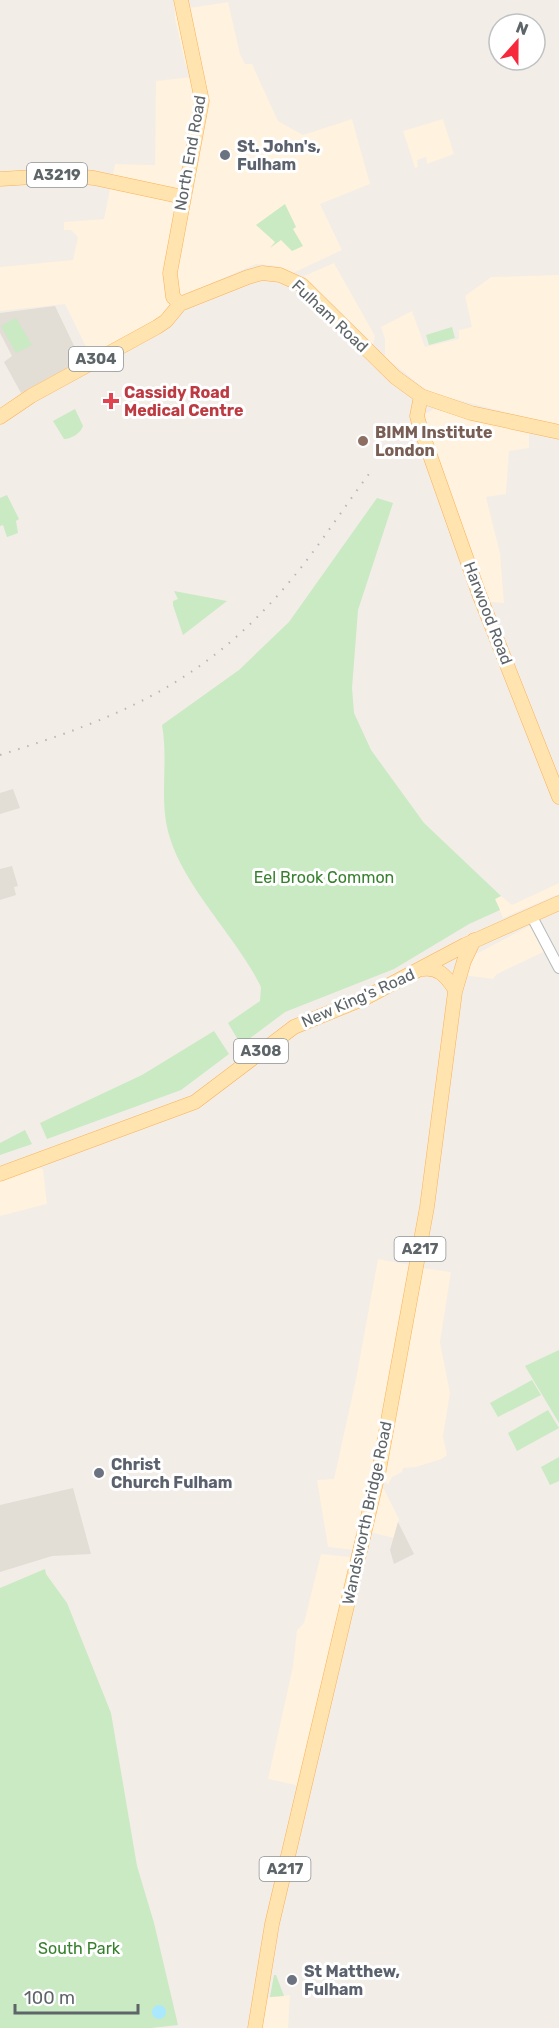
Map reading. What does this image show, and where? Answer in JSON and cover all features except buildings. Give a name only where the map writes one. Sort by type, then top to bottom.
[{"type":"main road","name":"North End Road","points":[[180,304],[173,297],[170,273],[202,92],[181,0]]},
{"type":"main road","name":"A3219","points":[[0,179],[66,175],[94,178],[183,197]]},
{"type":"main road","name":"Fulham Road","points":[[0,417],[90,363],[157,327],[166,321],[180,304],[262,273],[280,275],[302,285],[374,357],[421,396]]},
{"type":"main road","name":"Harwood Road","points":[[421,396],[417,416],[420,428],[479,594],[559,797]]},
{"type":"main road","name":"A304","points":[[421,396],[471,413],[559,432]]},
{"type":"main road","name":"New King's Road","points":[[0,1174],[195,1102],[294,1027],[364,998],[474,940],[559,903]]},
{"type":"main road","points":[[455,990],[464,961],[474,940]]},
{"type":"main road","name":"A217","points":[[449,954],[455,990]]},
{"type":"main road","points":[[420,970],[437,970],[447,977],[455,990]]},
{"type":"main road","name":"Wandsworth Bridge Road","points":[[255,2028],[272,1924],[379,1470],[422,1238],[455,990]]},
{"type":"street","points":[[531,915],[559,968]]},
{"type":"shaded area","points":[[174,0],[186,0],[203,75],[189,8],[228,2],[240,54],[245,64],[252,64],[278,121],[303,135],[352,119],[370,184],[320,204],[342,250],[293,273],[277,266],[256,264],[184,295],[164,319],[100,351],[92,351],[86,347],[65,304],[0,311],[0,267],[73,260],[78,237],[71,230],[64,230],[64,222],[104,219],[115,164],[155,165],[156,81],[192,77],[185,63],[175,18]]},
{"type":"shaded area","points":[[443,119],[454,154],[427,164],[426,157],[417,160],[418,167],[415,168],[403,131]]},
{"type":"shaded area","points":[[334,263],[375,336],[373,344],[304,276]]},
{"type":"shaded area","points":[[559,275],[559,426],[439,395],[425,389],[385,357],[385,339],[381,327],[412,311],[425,347],[459,339],[459,330],[472,327],[465,296],[491,277]]},
{"type":"shaded area","points":[[55,306],[78,354],[74,364],[21,393],[4,362],[12,356],[0,333],[0,313]]},
{"type":"shaded area","points":[[434,409],[529,433],[529,448],[509,451],[506,494],[486,497],[500,553],[504,603],[489,602],[484,597],[423,426],[425,414]]},
{"type":"shaded area","points":[[13,789],[20,808],[0,814],[0,793]]},
{"type":"shaded area","points":[[12,866],[18,886],[14,887],[16,895],[0,900],[0,869]]},
{"type":"shaded area","points":[[559,883],[559,894],[503,918],[495,899],[501,896],[512,905]]},
{"type":"shaded area","points":[[539,921],[552,948],[497,974],[493,979],[463,975],[476,954]]},
{"type":"shaded area","points":[[36,1167],[43,1169],[47,1204],[0,1216],[0,1179]]},
{"type":"shaded area","points":[[378,1259],[410,1265],[370,1484],[354,1550],[328,1547],[317,1480],[334,1479],[356,1379]]},
{"type":"shaded area","points":[[423,1268],[451,1272],[440,1342],[450,1393],[443,1436],[447,1455],[442,1459],[416,1467],[403,1468],[402,1472],[392,1477],[388,1485],[381,1477]]},
{"type":"shaded area","points":[[73,1488],[91,1554],[52,1556],[0,1572],[0,1505]]},
{"type":"shaded area","points":[[384,1489],[399,1519],[394,1538],[369,1532],[380,1490]]},
{"type":"shaded area","points":[[398,1522],[414,1554],[394,1564],[390,1550]]},
{"type":"shaded area","points":[[321,1554],[350,1557],[354,1562],[300,1786],[268,1779],[293,1666],[297,1630],[304,1623]]},
{"type":"shaded area","points":[[290,1995],[288,2028],[259,2028],[264,1998]]},
{"type":"green space","points":[[285,204],[296,227],[293,229],[303,246],[292,251],[281,240],[270,248],[275,242],[256,225]]},
{"type":"green space","points":[[16,318],[32,345],[16,353],[1,326]]},
{"type":"green space","points":[[452,327],[455,338],[429,345],[426,335]]},
{"type":"green space","points":[[75,409],[83,426],[75,435],[64,439],[53,421]]},
{"type":"green space","points":[[7,495],[19,519],[16,521],[18,533],[7,537],[3,525],[0,526],[0,498]]},
{"type":"green space","name":"Eel Brook Common","points":[[377,498],[393,503],[358,610],[352,688],[354,713],[371,750],[424,823],[501,896],[495,899],[500,910],[469,924],[394,969],[285,1012],[241,1045],[228,1023],[260,1001],[261,987],[239,950],[187,876],[177,857],[166,824],[165,754],[162,725],[239,670],[289,622]]},
{"type":"green space","points":[[174,591],[227,601],[183,635],[173,605],[173,601],[178,599]]},
{"type":"green space","points":[[214,1031],[229,1054],[181,1090],[47,1139],[40,1123],[142,1075]]},
{"type":"green space","points":[[25,1130],[32,1144],[0,1155],[0,1143]]},
{"type":"green space","points":[[559,1350],[559,1423],[525,1366]]},
{"type":"green space","points":[[532,1380],[541,1395],[498,1417],[490,1403]]},
{"type":"green space","points":[[548,1410],[559,1428],[517,1451],[508,1433]]},
{"type":"green space","points":[[559,1457],[559,1481],[550,1485],[541,1467]]},
{"type":"green space","name":"South Park","points":[[45,1569],[46,1574],[67,1603],[111,1713],[137,1866],[154,1923],[178,2025],[151,2028],[0,2028],[0,1588]]},
{"type":"green space","points":[[274,1975],[276,1975],[284,1996],[270,1997]]},
{"type":"water","points":[[156,2005],[162,2005],[166,2012],[162,2019],[156,2019],[152,2015],[152,2009]]},
{"type":"railway","points":[[0,755],[83,727],[156,694],[222,649],[254,621],[285,587],[372,470]]},
{"type":"place","name":"St. John's, Fulham","points":[[225,155]]},
{"type":"place","name":"Cassidy Road Medical Centre","points":[[111,401]]},
{"type":"place","name":"BIMM Institute London","points":[[363,441]]},
{"type":"place","name":"Christ Church Fulham","points":[[99,1473]]},
{"type":"place","name":"St Matthew, Fulham","points":[[292,1980]]}]
